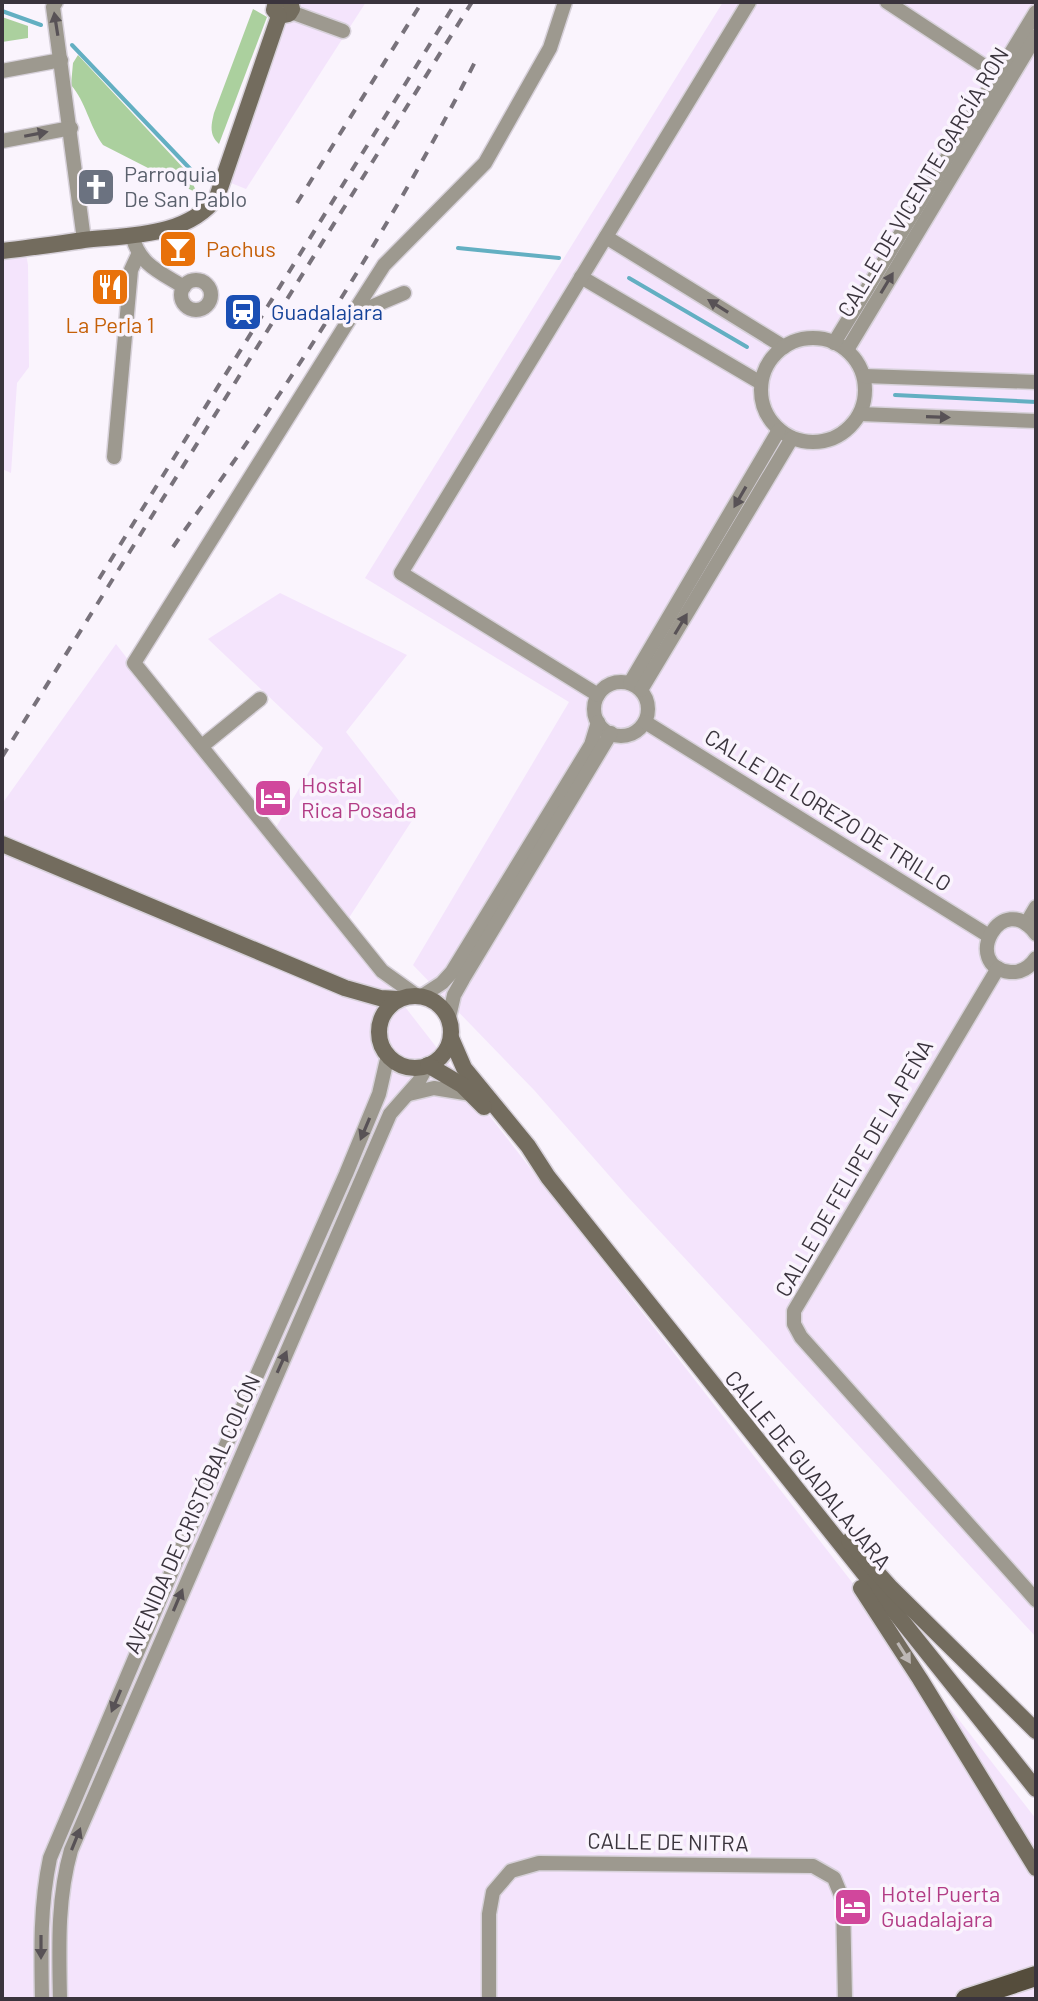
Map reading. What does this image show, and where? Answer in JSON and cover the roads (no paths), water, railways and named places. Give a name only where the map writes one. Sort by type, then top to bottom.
[{"type":"main road","points":[[2,251],[132,235],[185,223],[206,210],[217,197],[256,91],[280,6]]},
{"type":"main road","points":[[2,844],[345,988],[395,1000],[419,996],[439,1005],[449,1017],[451,1038],[442,1056],[428,1065],[406,1066],[388,1055],[380,1040],[381,1021],[395,1000]]},
{"type":"main road","points":[[345,988],[381,1021]]},
{"type":"main road","name":"CALLE DE GUADALAJARA","points":[[451,1038],[464,1068],[528,1146],[548,1177]]},
{"type":"main road","name":"CALLE DE GUADALAJARA","points":[[428,1065],[471,1094],[548,1177],[1036,1789]]},
{"type":"main road","points":[[706,1377],[731,1421],[873,1604],[1036,1868]]},
{"type":"main road","points":[[779,1469],[891,1588],[1036,1731]]},
{"type":"main road","points":[[966,1999],[1036,1976]]},
{"type":"street","points":[[56,2],[53,7],[84,240]]},
{"type":"street","points":[[395,1000],[382,971],[134,663],[384,265],[485,163],[550,48],[565,2]]},
{"type":"street","points":[[598,695],[401,573],[749,2]]},
{"type":"street","points":[[887,2],[998,75]]},
{"type":"street","points":[[280,6],[343,31]]},
{"type":"street","points":[[841,346],[1036,12]]},
{"type":"street","name":"CALLE DE VICENTE GARCÍA RON","points":[[841,346],[1036,36]]},
{"type":"street","points":[[2,71],[61,60]]},
{"type":"street","points":[[2,141],[71,128]]},
{"type":"street","points":[[132,235],[138,255],[184,287]]},
{"type":"street","points":[[606,237],[784,347]]},
{"type":"street","points":[[114,457],[131,270],[138,255]]},
{"type":"street","points":[[581,277],[761,383]]},
{"type":"street","points":[[352,315],[404,293]]},
{"type":"street","points":[[808,338],[825,339],[841,346],[854,356],[864,376],[865,402],[860,414],[848,430],[834,439],[818,443],[786,434],[766,413],[761,398],[766,366],[784,347],[808,338]]},
{"type":"street","points":[[864,376],[1036,382]]},
{"type":"street","points":[[860,414],[1036,421]]},
{"type":"street","points":[[636,687],[786,434]]},
{"type":"street","points":[[382,971],[419,996],[442,983],[452,972],[591,745],[598,722],[595,709],[598,695],[616,683],[636,687],[648,706],[645,722],[626,735],[611,733],[598,722]]},
{"type":"street","points":[[202,746],[260,699]]},
{"type":"street","name":"CALLE DE LOREZO DE TRILLO","points":[[645,722],[989,936]]},
{"type":"street","points":[[449,1017],[454,995],[463,979],[611,733]]},
{"type":"street","points":[[1036,907],[1031,929],[1006,921],[998,924],[989,936],[988,955],[998,968],[1006,972],[1023,971],[1036,959]]},
{"type":"street","name":"CALLE DE FELIPE DE LA PEÑA","points":[[998,968],[794,1311],[794,1324],[801,1337],[1036,1600]]},
{"type":"street","name":"AVENIDA DE CRISTÓBAL COLÓN","points":[[42,1999],[41,1923],[50,1858],[211,1479],[351,1161],[379,1094],[388,1055]]},
{"type":"street","name":"AVENIDA DE CRISTÓBAL COLÓN","points":[[60,1999],[59,1912],[71,1850],[390,1114],[419,1081],[428,1065]]},
{"type":"street","points":[[405,1096],[434,1088],[471,1094]]},
{"type":"street","name":"CALLE DE NITRA","points":[[489,1999],[489,1914],[493,1892],[511,1871],[539,1863],[813,1866],[834,1878],[843,1900],[845,1999]]},
{"type":"waterway","points":[[2,11],[41,25]]},
{"type":"waterway","points":[[72,45],[196,175]]},
{"type":"waterway","points":[[458,248],[559,258]]},
{"type":"waterway","points":[[629,278],[747,347]]},
{"type":"waterway","points":[[895,395],[1036,402]]},
{"type":"railway","points":[[297,203],[422,2]]},
{"type":"railway","points":[[99,579],[456,2]]},
{"type":"railway","points":[[2,757],[472,2]]},
{"type":"railway","points":[[173,547],[254,432],[343,296],[399,203],[476,60]]},
{"type":"place","name":"Parroquia De San Pablo","points":[[96,187]]},
{"type":"place","name":"Pachus","points":[[178,249]]},
{"type":"place","name":"La Perla 1","points":[[110,287]]},
{"type":"place","name":"Guadalajara","points":[[243,312]]},
{"type":"place","name":"Hostal Rica Posada","points":[[273,798]]},
{"type":"place","name":"Hotel Puerta Guadalajara","points":[[853,1907]]}]
